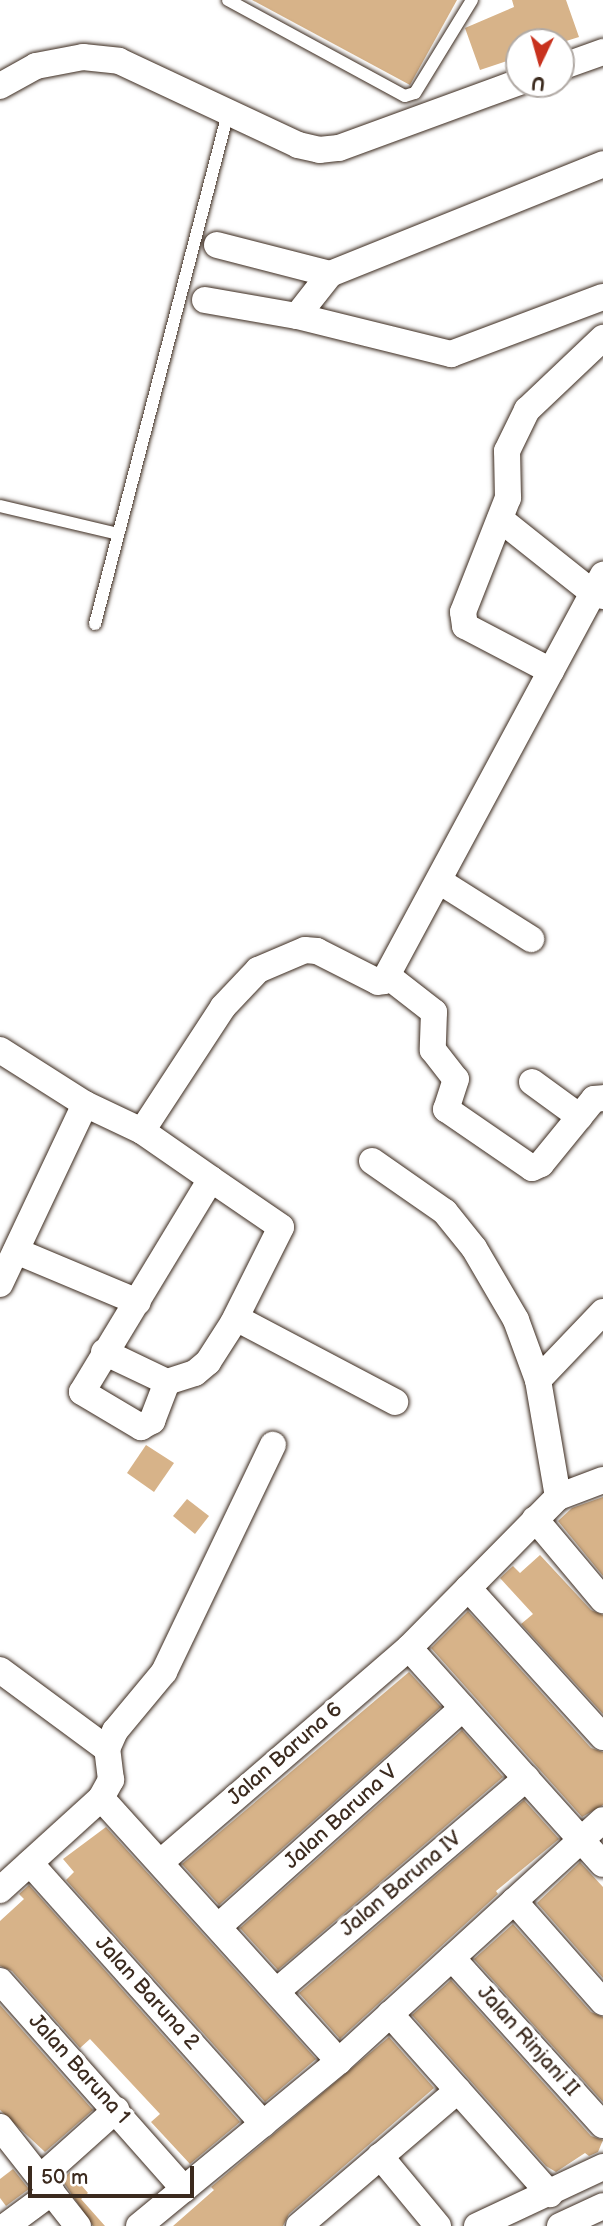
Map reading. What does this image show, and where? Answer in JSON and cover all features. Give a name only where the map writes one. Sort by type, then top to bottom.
[{"type":"street","points":[[575,62],[603,52]]},
{"type":"street","points":[[0,86],[36,66],[83,57],[119,61],[298,145],[329,149],[505,87]]},
{"type":"street","points":[[298,316],[330,274],[603,164]]},
{"type":"street","points":[[217,245],[330,274]]},
{"type":"street","points":[[205,300],[298,316],[451,354],[603,296]]},
{"type":"street","points":[[551,671],[465,626],[463,612],[508,498],[506,451],[527,410],[603,338]]},
{"type":"street","points":[[142,1131],[223,1007],[258,970],[305,950],[317,951],[378,982],[389,976],[551,671],[600,588],[500,519]]},
{"type":"street","points":[[439,881],[531,939]]},
{"type":"street","points":[[389,976],[434,1012],[433,1050],[456,1079],[446,1109],[533,1168],[594,1100],[603,1098]]},
{"type":"street","points":[[0,1050],[85,1104],[142,1131],[281,1227],[236,1318],[208,1363],[195,1373],[167,1382],[104,1352]]},
{"type":"street","points":[[532,1082],[580,1117]]},
{"type":"street","points":[[0,1284],[85,1104]]},
{"type":"street","points":[[372,1161],[445,1212],[474,1248],[516,1320],[538,1380],[558,1497],[603,1480]]},
{"type":"street","points":[[167,1382],[152,1421],[141,1426],[83,1394],[104,1352],[138,1302],[211,1179]]},
{"type":"street","points":[[16,1251],[138,1302]]},
{"type":"street","points":[[538,1380],[603,1312]]},
{"type":"street","points":[[236,1318],[395,1402]]},
{"type":"street","points":[[0,1890],[101,1798],[112,1777],[107,1749],[115,1731],[164,1672],[273,1446]]},
{"type":"street","name":"Jalan Baruna 6","points":[[162,1861],[409,1648],[558,1497]]},
{"type":"street","points":[[535,1519],[603,1600]]},
{"type":"street","points":[[468,1588],[603,1737]]},
{"type":"street","points":[[409,1648],[603,1864]]},
{"type":"street","points":[[0,1670],[107,1749]]},
{"type":"street","name":"Jalan Baruna V","points":[[219,1926],[463,1708]]},
{"type":"street","name":"Jalan Baruna IV","points":[[277,1991],[526,1778]]},
{"type":"street","points":[[101,1798],[162,1861],[339,2061]]},
{"type":"street","points":[[139,2226],[339,2061],[603,1820]]},
{"type":"street","name":"Jalan Baruna 2","points":[[30,1863],[263,2124]]},
{"type":"street","points":[[514,1901],[603,2002]]},
{"type":"street","name":"Jalan Rinjani II","points":[[452,1958],[603,2125]]},
{"type":"street","name":"Jalan Baruna 1","points":[[0,1981],[184,2189]]},
{"type":"street","points":[[390,2014],[550,2194]]},
{"type":"street","points":[[299,2226],[458,2090]]},
{"type":"street","points":[[5,2226],[116,2110]]},
{"type":"street","points":[[0,2127],[78,2226]]},
{"type":"street","points":[[380,2156],[438,2226]]},
{"type":"street","points":[[477,2226],[603,2168]]},
{"type":"street","points":[[560,2226],[603,2206]]},
{"type":"lane","points":[[228,0],[405,96],[415,93],[472,0]]},
{"type":"lane","points":[[95,624],[228,113]]},
{"type":"lane","points":[[0,506],[118,534]]},
{"type":"building","points":[[252,0],[457,0],[410,85]]},
{"type":"building","points":[[512,0],[566,0],[579,37],[575,38],[575,28],[505,28],[505,62],[480,70],[465,28],[514,7]]},
{"type":"building","points":[[146,1445],[174,1463],[154,1492],[127,1473]]},
{"type":"building","points":[[603,1497],[603,1576],[558,1521],[572,1508]]},
{"type":"building","points":[[187,1499],[209,1516],[195,1534],[173,1516]]},
{"type":"building","points":[[540,1555],[591,1610],[603,1615],[603,1714],[521,1624],[533,1614],[500,1578],[513,1566],[520,1573]]},
{"type":"building","points":[[468,1611],[591,1748],[603,1752],[603,1805],[582,1817],[431,1648]]},
{"type":"building","points":[[409,1672],[441,1707],[219,1905],[182,1864]]},
{"type":"building","points":[[462,1730],[503,1777],[278,1970],[240,1928]]},
{"type":"building","points":[[524,1800],[559,1839],[496,1891],[498,1894],[340,2039],[299,1993]]},
{"type":"building","points":[[106,1827],[316,2059],[265,2102],[66,1880],[74,1872],[63,1859]]},
{"type":"building","points":[[580,1862],[603,1887],[603,1978],[537,1903]]},
{"type":"building","points":[[29,1885],[240,2122],[190,2164],[151,2122],[160,2114],[90,2039],[80,2048],[12,1971],[0,1966],[0,1921],[24,1899],[19,1894]]},
{"type":"building","points":[[513,1924],[591,2012],[603,2017],[603,2102],[474,1959]]},
{"type":"building","points":[[451,1980],[591,2136],[603,2140],[598,2152],[589,2156],[585,2153],[556,2172],[546,2166],[412,2015]]},
{"type":"building","points":[[0,2005],[93,2110],[45,2152],[0,2110]]},
{"type":"building","points":[[389,2037],[434,2088],[289,2214],[283,2226],[173,2226],[214,2190],[211,2187]]},
{"type":"building","points":[[13,2169],[29,2189],[6,2206],[0,2198],[0,2179]]},
{"type":"building","points":[[70,2172],[88,2193],[81,2199],[105,2226],[93,2226],[62,2180]]}]
